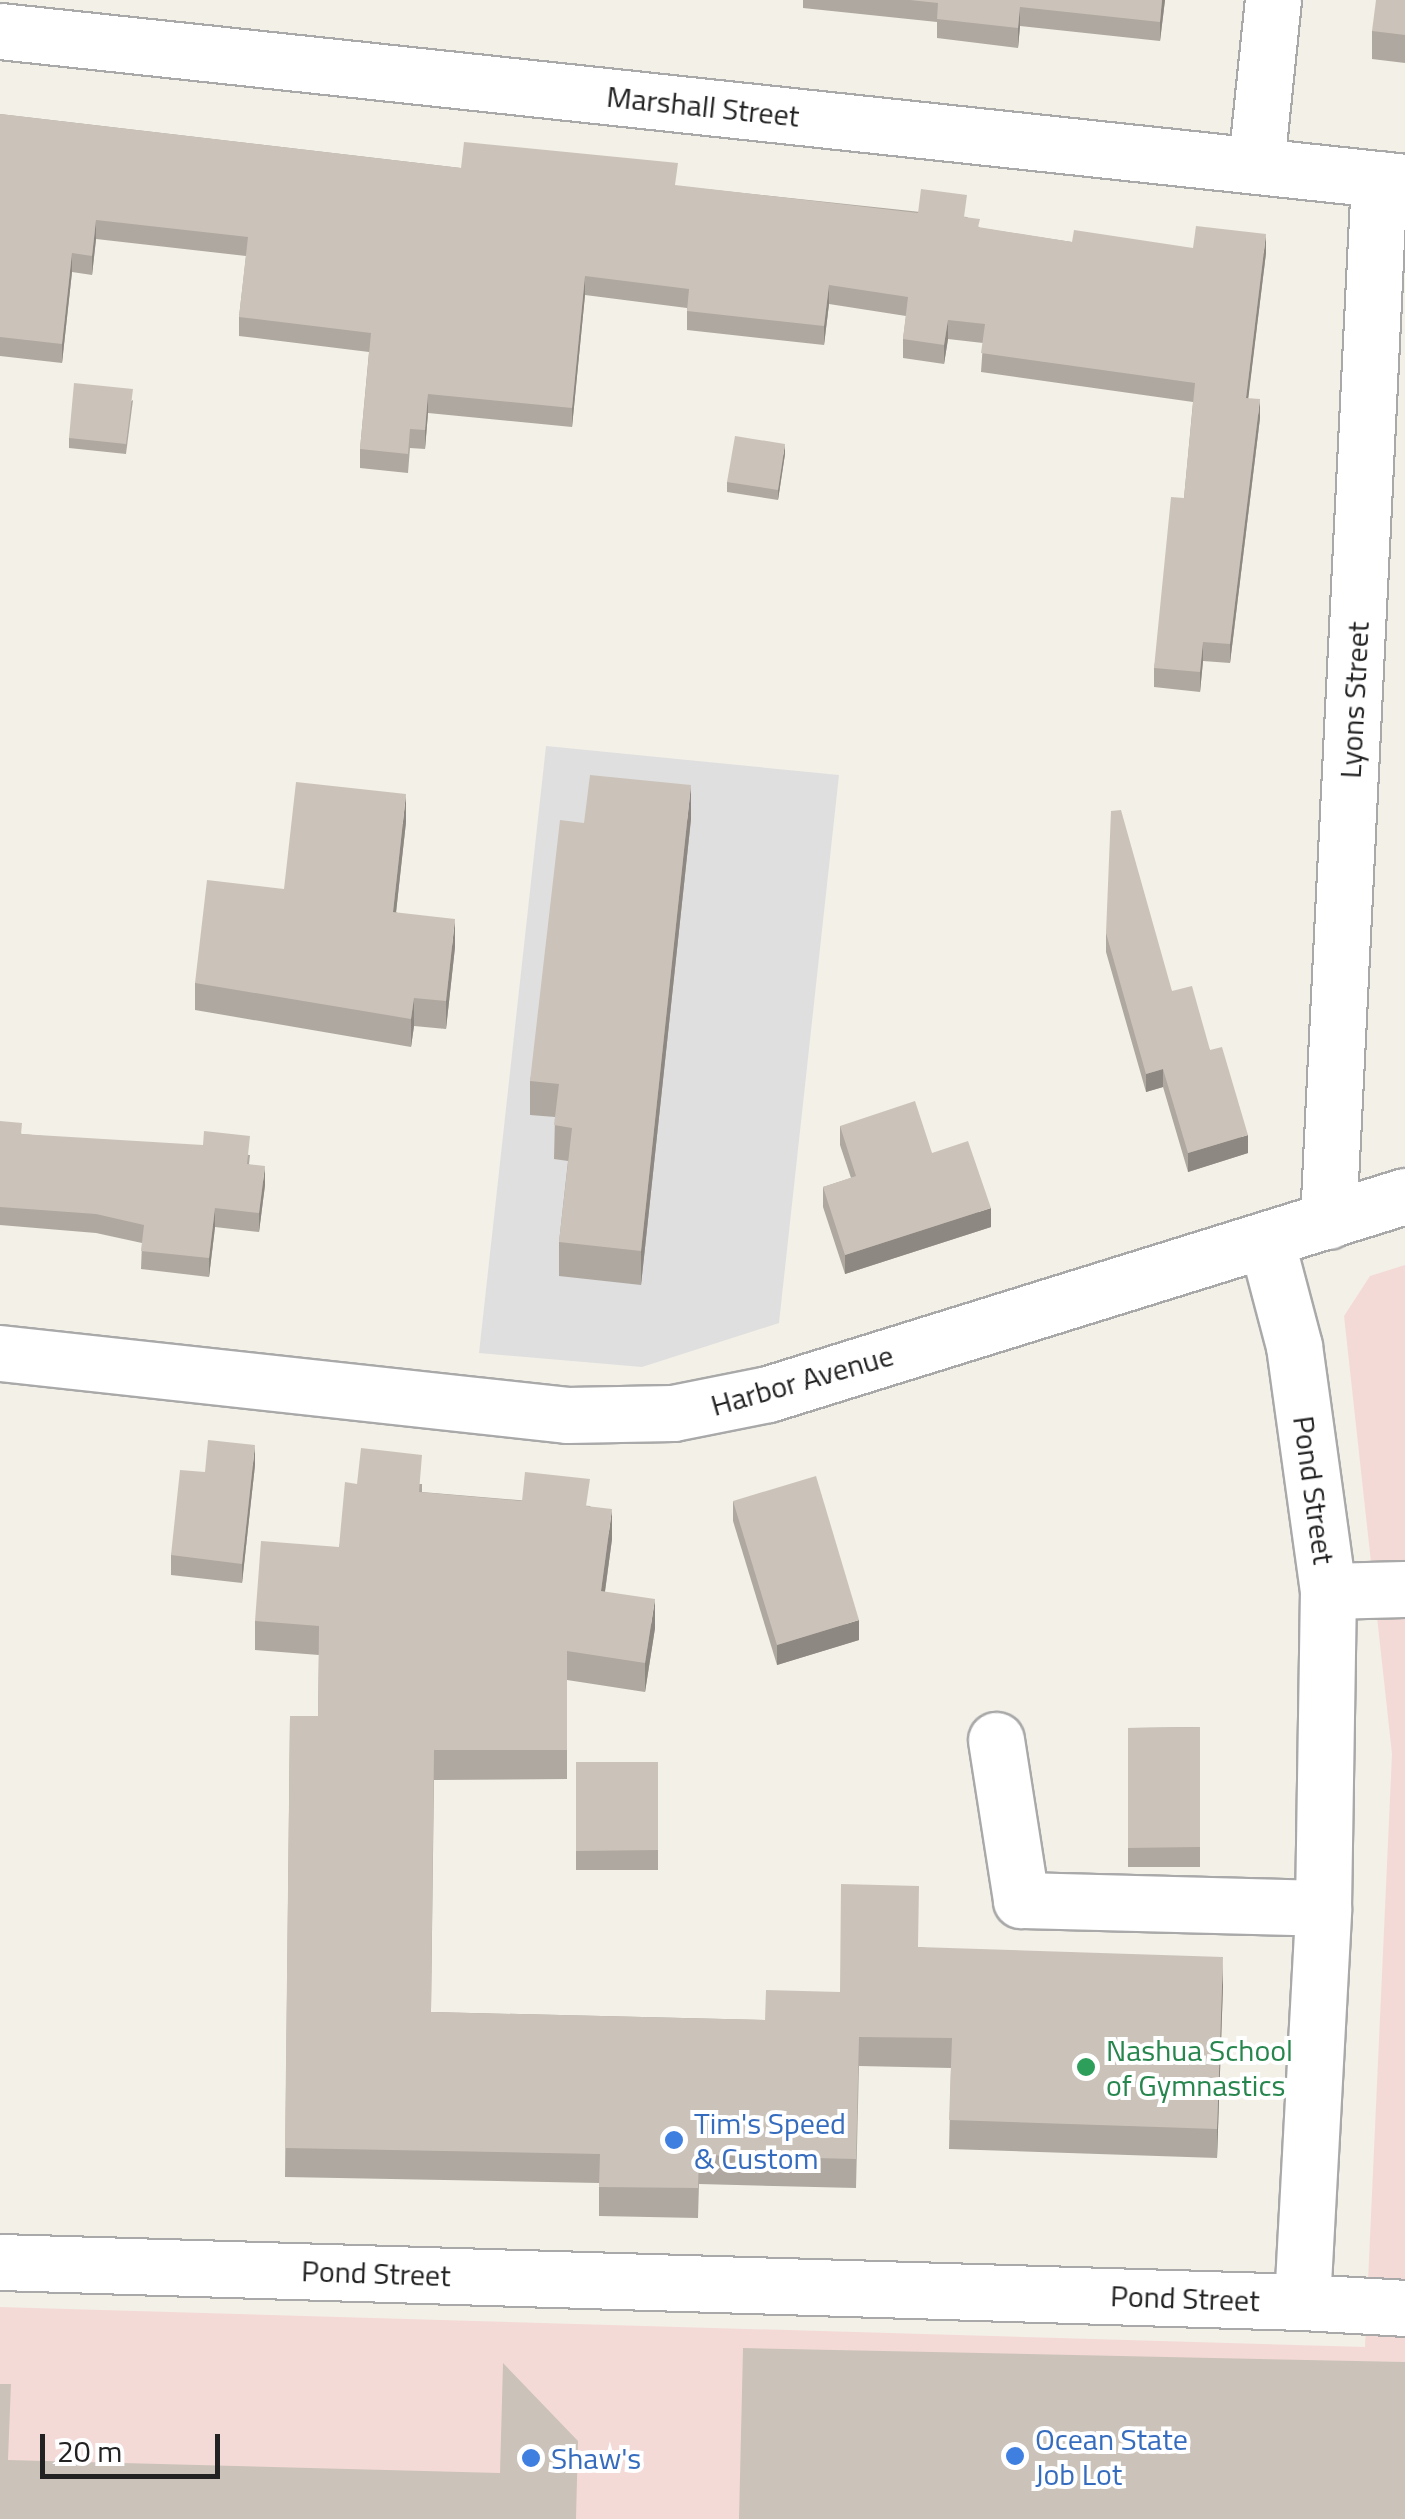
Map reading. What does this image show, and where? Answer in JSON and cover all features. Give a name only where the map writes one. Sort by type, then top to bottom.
[{"type":"street","points":[[1256,164],[1273,0]]},
{"type":"street","name":"Marshall Street","points":[[0,31],[1392,180]]},
{"type":"street","name":"Lyons Street","points":[[1328,1221],[1392,180]]},
{"type":"street","name":"Harbor Avenue","points":[[0,1353],[568,1415],[673,1413],[768,1394],[1405,1196]]},
{"type":"street","name":"Pond Street","points":[[0,2262],[1302,2302],[1324,1908],[1328,1591],[1294,1346],[1266,1240]]},
{"type":"street","points":[[1328,1591],[1405,1589]]},
{"type":"street","points":[[996,1740],[1021,1900],[1324,1908]]},
{"type":"street","points":[[1302,2302],[1405,2308]]},
{"type":"shaded area","points":[[546,746],[839,775],[779,1323],[642,1367],[479,1353]]},
{"type":"shaded area","points":[[1405,1265],[1405,2519],[0,2519],[0,2307],[1365,2347],[1392,1754],[1344,1316],[1370,1276]]},
{"type":"building","points":[[910,0],[1162,0],[1160,22],[1020,7],[1018,28],[937,19],[938,3]]},
{"type":"building","points":[[1376,0],[1405,0],[1405,35],[1372,31]]},
{"type":"building","points":[[0,114],[461,168],[464,142],[678,163],[675,185],[918,213],[921,189],[967,195],[964,217],[980,219],[978,227],[1072,242],[1074,230],[1193,248],[1196,226],[1266,234],[1246,398],[1260,399],[1230,644],[1203,642],[1200,672],[1154,668],[1171,497],[1184,498],[1195,383],[981,353],[985,324],[948,320],[944,345],[903,339],[908,297],[829,285],[824,326],[687,311],[689,289],[585,276],[572,408],[428,394],[425,430],[410,429],[408,454],[360,449],[371,333],[239,317],[248,237],[96,220],[92,256],[72,253],[62,344],[0,337]]},
{"type":"building","points":[[74,383],[133,389],[126,444],[69,438]]},
{"type":"building","points":[[735,436],[785,444],[778,490],[727,482]]},
{"type":"building","points":[[590,775],[691,785],[641,1251],[559,1242],[572,1128],[554,1125],[559,1084],[530,1081],[560,820],[584,823]]},
{"type":"building","points":[[296,782],[406,794],[393,912],[455,919],[446,1001],[414,998],[411,1019],[195,983],[207,880],[284,889]]},
{"type":"building","points":[[1121,810],[1172,991],[1192,986],[1210,1050],[1222,1047],[1248,1135],[1188,1153],[1163,1069],[1146,1074],[1106,933],[1111,811]]},
{"type":"building","points":[[915,1101],[932,1153],[968,1141],[991,1208],[845,1255],[823,1187],[856,1176],[840,1126]]},
{"type":"building","points":[[0,1121],[22,1123],[21,1134],[203,1145],[204,1131],[250,1136],[247,1164],[265,1166],[259,1213],[215,1208],[209,1258],[141,1251],[144,1225],[96,1214],[0,1207]]},
{"type":"building","points":[[208,1440],[255,1445],[242,1564],[171,1555],[180,1470],[205,1472]]},
{"type":"building","points":[[361,1448],[422,1455],[419,1492],[522,1501],[525,1472],[590,1479],[586,1506],[612,1509],[601,1591],[655,1599],[645,1663],[567,1651],[567,1750],[434,1750],[431,2012],[765,2020],[766,1990],[840,1992],[841,1884],[919,1886],[918,1947],[1223,1957],[1217,2129],[949,2120],[952,2038],[859,2037],[856,2159],[699,2155],[698,2188],[599,2187],[600,2154],[285,2148],[290,1716],[318,1716],[319,1626],[255,1621],[261,1541],[339,1547],[345,1482],[357,1484]]},
{"type":"building","points":[[816,1476],[859,1620],[777,1645],[733,1501]]},
{"type":"building","points":[[1200,1727],[1200,1847],[1128,1848],[1128,1728]]},
{"type":"building","points":[[576,1762],[658,1762],[658,1850],[576,1851]]},
{"type":"building","name":"Ocean State Job Lot","points":[[743,2348],[1405,2362],[1405,2519],[739,2519]]},
{"type":"building","points":[[503,2363],[578,2441],[576,2519],[0,2519],[0,2384],[11,2384],[8,2460],[500,2473]]},
{"type":"place","name":"Nashua School of Gymnastics","points":[[1086,2067]]},
{"type":"place","name":"Tim's Speed & Custom","points":[[674,2140]]},
{"type":"place","name":"Ocean State Job Lot","points":[[1015,2456]]},
{"type":"place","name":"Shaw's","points":[[531,2458]]}]
